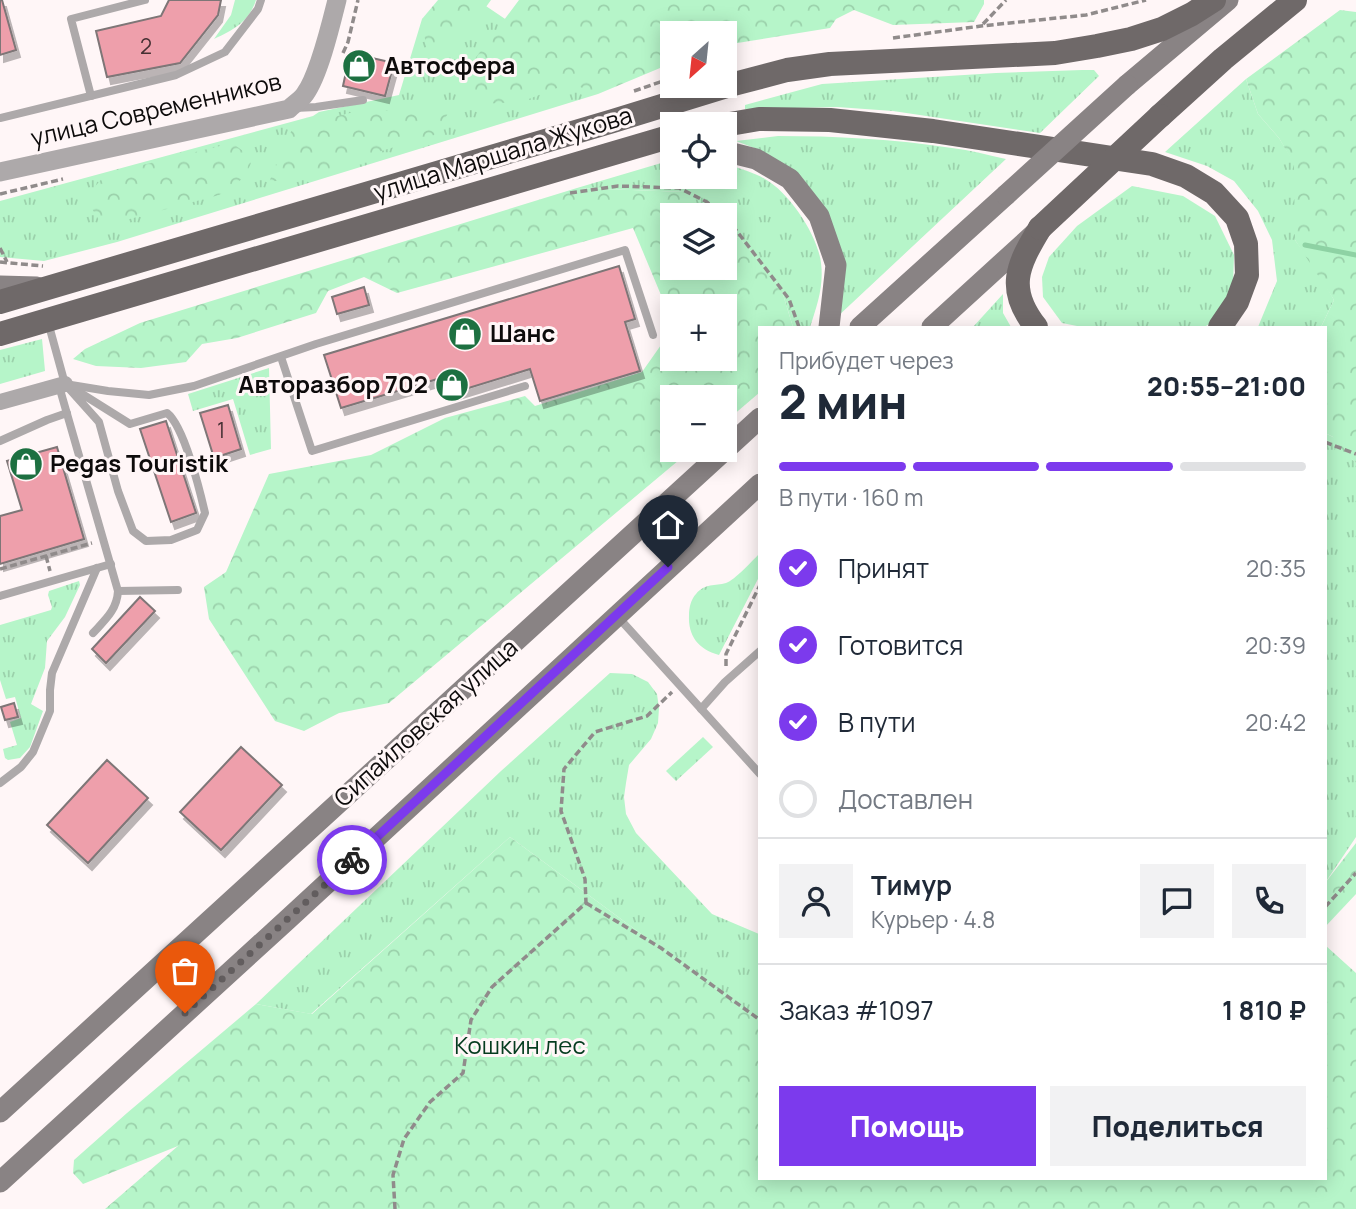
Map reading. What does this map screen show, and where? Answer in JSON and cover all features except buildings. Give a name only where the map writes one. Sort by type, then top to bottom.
[{"type":"main road","name":"улица Маршала Жукова","points":[[0,302],[787,70],[830,64],[1055,53],[1086,48],[1162,29],[1214,0]]},
{"type":"main road","points":[[861,326],[1128,85],[1228,0]]},
{"type":"main road","points":[[933,326],[1223,59],[1295,0]]},
{"type":"main road","points":[[737,123],[759,119],[830,120],[933,131],[1152,164],[1186,176],[1214,193],[1237,218],[1246,244],[1247,275],[1237,302],[1221,326]]},
{"type":"main road","name":"улица Маршала Жукова","points":[[0,334],[660,138]]},
{"type":"main road","points":[[636,145],[660,144]]},
{"type":"main road","points":[[737,154],[756,159],[790,179],[819,216],[836,265],[829,326]]},
{"type":"main road","points":[[1035,326],[1025,313],[1018,292],[1019,270],[1026,250],[1040,228]]},
{"type":"main road","points":[[0,286],[57,286]]},
{"type":"main road","name":"Сипайловская улица","points":[[0,1112],[758,420]]},
{"type":"main road","name":"Сипайловская улица","points":[[0,1182],[758,486]]},
{"type":"street","name":"улица Современников","points":[[0,172],[289,109],[306,94],[311,83],[337,0]]},
{"type":"street","points":[[0,402],[62,385]]},
{"type":"lane","points":[[91,96],[71,19],[145,0]]},
{"type":"lane","points":[[0,118],[176,75],[225,52],[258,9],[261,0]]},
{"type":"lane","points":[[289,109],[363,100]]},
{"type":"lane","points":[[62,385],[149,396],[194,386],[329,340],[625,250],[653,335]]},
{"type":"lane","points":[[47,321],[67,413],[118,591],[116,605],[111,614],[93,633]]},
{"type":"lane","points":[[281,357],[312,451],[525,386]]},
{"type":"lane","points":[[62,385],[130,424],[167,413],[173,417],[189,454],[205,513],[197,530],[171,540],[146,541],[133,531],[118,491],[99,422],[62,385]]},
{"type":"lane","points":[[0,442],[47,419],[67,413]]},
{"type":"lane","points":[[0,596],[111,564]]},
{"type":"lane","points":[[1,782],[22,767],[33,752],[50,711],[52,673],[97,568]]},
{"type":"lane","points":[[118,591],[178,590]]},
{"type":"lane","points":[[616,615],[758,772]]},
{"type":"lane","points":[[701,709],[725,682],[758,653]]},
{"type":"lane","points":[[0,771],[1,782]]},
{"type":"path","points":[[981,26],[1006,0]]},
{"type":"path","points":[[887,39],[1086,15],[1146,0]]},
{"type":"path","points":[[569,193],[618,186],[679,188],[708,203]]},
{"type":"path","points":[[737,231],[789,299],[799,326]]},
{"type":"path","points":[[0,248],[7,263]]},
{"type":"path","points":[[1327,443],[1356,454]]},
{"type":"path","points":[[0,569],[95,542]]},
{"type":"path","points":[[725,682],[726,654],[758,589]]},
{"type":"path","points":[[586,904],[585,879],[561,811],[564,769],[595,732],[647,716],[680,685]]},
{"type":"path","points":[[1327,905],[1356,873]]},
{"type":"path","points":[[586,904],[661,948],[758,1019]]},
{"type":"path","points":[[395,1209],[393,1175],[404,1139],[430,1102],[463,1073],[471,1020],[492,987],[586,904]]},
{"type":"green space","points":[[235,0],[256,0],[245,20],[214,39],[231,15]]},
{"type":"green space","points":[[438,0],[491,0],[473,25],[428,59],[422,19]]},
{"type":"green space","points":[[470,0],[477,0],[545,46],[596,70],[598,94],[117,242],[44,261],[0,257],[0,201],[313,116],[319,112],[399,95],[422,19]]},
{"type":"green space","points":[[519,0],[984,0],[974,22],[893,25],[854,10],[836,19],[830,28],[737,43],[737,21],[660,21],[660,68],[598,94],[570,83],[521,102],[480,104],[462,95],[468,68]]},
{"type":"green space","points":[[1340,10],[1356,12],[1356,463],[1348,455],[1336,458],[1333,437],[1327,434],[1327,326],[1321,326],[1334,300],[1295,240],[1294,164],[1279,138],[1258,114],[1246,79]]},
{"type":"green space","points":[[1094,70],[1099,76],[1040,133],[893,111],[837,107],[745,109],[745,105],[822,84]]},
{"type":"green space","points":[[1246,79],[1258,114],[1279,138],[1295,164],[1295,240],[1334,300],[1321,326],[1258,326],[1277,281],[1272,240],[1258,211],[1234,181],[1207,166],[1165,152]]},
{"type":"green space","points":[[451,109],[434,135],[315,175],[269,182],[293,127],[358,111]]},
{"type":"green space","points":[[778,136],[843,137],[908,142],[1006,159],[836,318],[841,254],[762,151],[737,141]]},
{"type":"green space","points":[[232,143],[243,151],[251,163],[246,175],[219,195],[115,223],[99,220],[91,207],[91,191],[106,174]]},
{"type":"green space","points":[[660,163],[660,189],[737,189],[737,168],[761,177],[784,194],[793,205],[809,228],[819,252],[821,288],[810,326],[793,326],[781,288],[737,237],[737,203],[687,203],[686,192],[577,188]]},
{"type":"green space","points":[[1132,186],[1183,196],[1215,216],[1234,255],[1233,286],[1217,320],[1206,326],[1077,326],[1062,323],[1043,297],[1042,277],[1049,257],[1077,226]]},
{"type":"green space","points":[[577,188],[687,192],[687,203],[660,203],[660,280],[737,280],[739,237],[781,288],[793,326],[758,326],[758,394],[737,412],[737,385],[660,385],[660,462],[677,462],[389,703],[339,713],[304,731],[275,721],[209,619],[204,587],[226,572],[269,474],[371,455],[445,418],[525,396],[535,406],[642,372],[660,346],[660,371],[737,371],[737,294],[661,294],[633,228],[397,293],[364,277],[328,291],[316,313],[237,338],[202,344],[186,362],[141,368],[96,366],[73,359],[85,349],[140,323]]},
{"type":"green space","points":[[1003,294],[1003,313],[1010,326],[974,326]]},
{"type":"green space","points":[[42,339],[45,371],[0,384],[0,350]]},
{"type":"green space","points":[[269,368],[271,449],[250,455],[233,399],[193,411],[188,394]]},
{"type":"green space","points":[[1327,434],[1333,437],[1356,463],[1356,837],[1327,880]]},
{"type":"green space","points":[[758,555],[758,579],[719,655],[705,649],[696,641],[689,623],[691,604],[699,590],[726,583]]},
{"type":"green space","points":[[79,581],[80,585],[65,617],[47,641],[45,668],[31,704],[43,711],[30,747],[20,758],[8,760],[3,749],[17,745],[10,722],[21,718],[15,697],[6,699],[0,680],[0,625],[51,610],[49,591]]},
{"type":"green space","points":[[610,673],[632,674],[648,682],[657,694],[658,723],[651,739],[629,765],[624,797],[626,814],[636,833],[712,914],[758,934],[758,1020],[510,837],[311,1014],[256,1004],[501,771]]},
{"type":"green space","points":[[703,737],[713,747],[676,781],[666,771]]},
{"type":"green space","name":"Кошкин лес","points":[[510,837],[758,1020],[758,1180],[1327,1180],[1327,947],[1356,973],[1356,1209],[105,1209],[178,1146],[83,1184],[73,1173],[74,1160],[256,1004],[312,1014]]},
{"type":"green space","points":[[1356,843],[1356,894],[1327,925],[1327,880]]},
{"type":"waterway","points":[[1305,245],[1356,255]]},
{"type":"way so far","points":[[185,1013],[352,860]]},
{"type":"place","name":"Автосфера","points":[[359,66]]},
{"type":"place","name":"Шанс","points":[[465,334]]},
{"type":"place","name":"Авторазбор 702","points":[[452,385]]},
{"type":"place","name":"Pegas Touristik","points":[[26,464]]},
{"type":"route","points":[[352,860],[668,567]]}]
